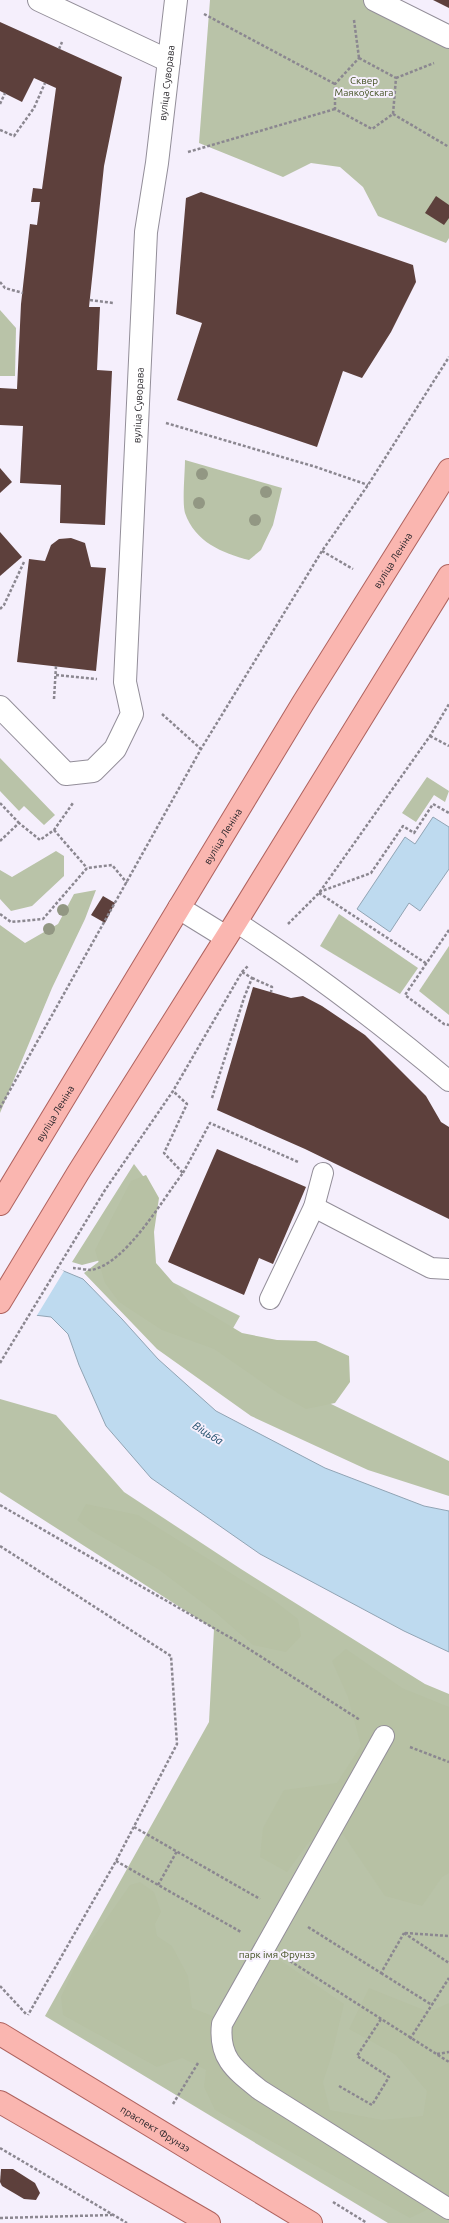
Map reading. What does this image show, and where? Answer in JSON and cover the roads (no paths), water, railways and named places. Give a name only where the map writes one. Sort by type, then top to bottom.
[{"type":"main road","name":"вуліца Леніна","points":[[0,1204],[303,703],[449,470]]},
{"type":"main road","points":[[0,1302],[78,1173],[231,930],[449,576]]},
{"type":"main road","name":"праспект Фрунзэ","points":[[0,2034],[311,2223]]},
{"type":"main road","points":[[0,2102],[209,2223]]},
{"type":"street","points":[[39,0],[169,61]]},
{"type":"street","name":"вуліца Суворава","points":[[0,707],[66,774],[93,771],[115,749],[132,714],[125,682],[146,232],[157,163],[176,0]]},
{"type":"street","points":[[375,0],[449,37]]},
{"type":"street","points":[[179,908],[231,930]]},
{"type":"lane","points":[[231,930],[269,943],[387,1029],[449,1081]]},
{"type":"lane","points":[[270,1299],[314,1207],[323,1173]]},
{"type":"lane","points":[[314,1207],[431,1268],[449,1269]]},
{"type":"lane","points":[[384,1736],[267,1947],[222,2024],[220,2041],[234,2070],[260,2090],[449,2210]]},
{"type":"water","points":[[433,817],[449,827],[449,869],[420,911],[409,903],[390,932],[357,909],[405,837],[415,844]]},
{"type":"water","name":"Віцьба","points":[[0,1222],[54,1267],[83,1279],[158,1359],[216,1411],[325,1468],[424,1506],[449,1511],[449,1652],[404,1631],[260,1554],[151,1478],[106,1426],[79,1365],[68,1334],[51,1317],[26,1314]]},
{"type":"park label","name":"Сквер Маякоўскага","points":[[364,86]]},
{"type":"park label","name":"парк імя Фрунзэ","points":[[277,1954]]}]
